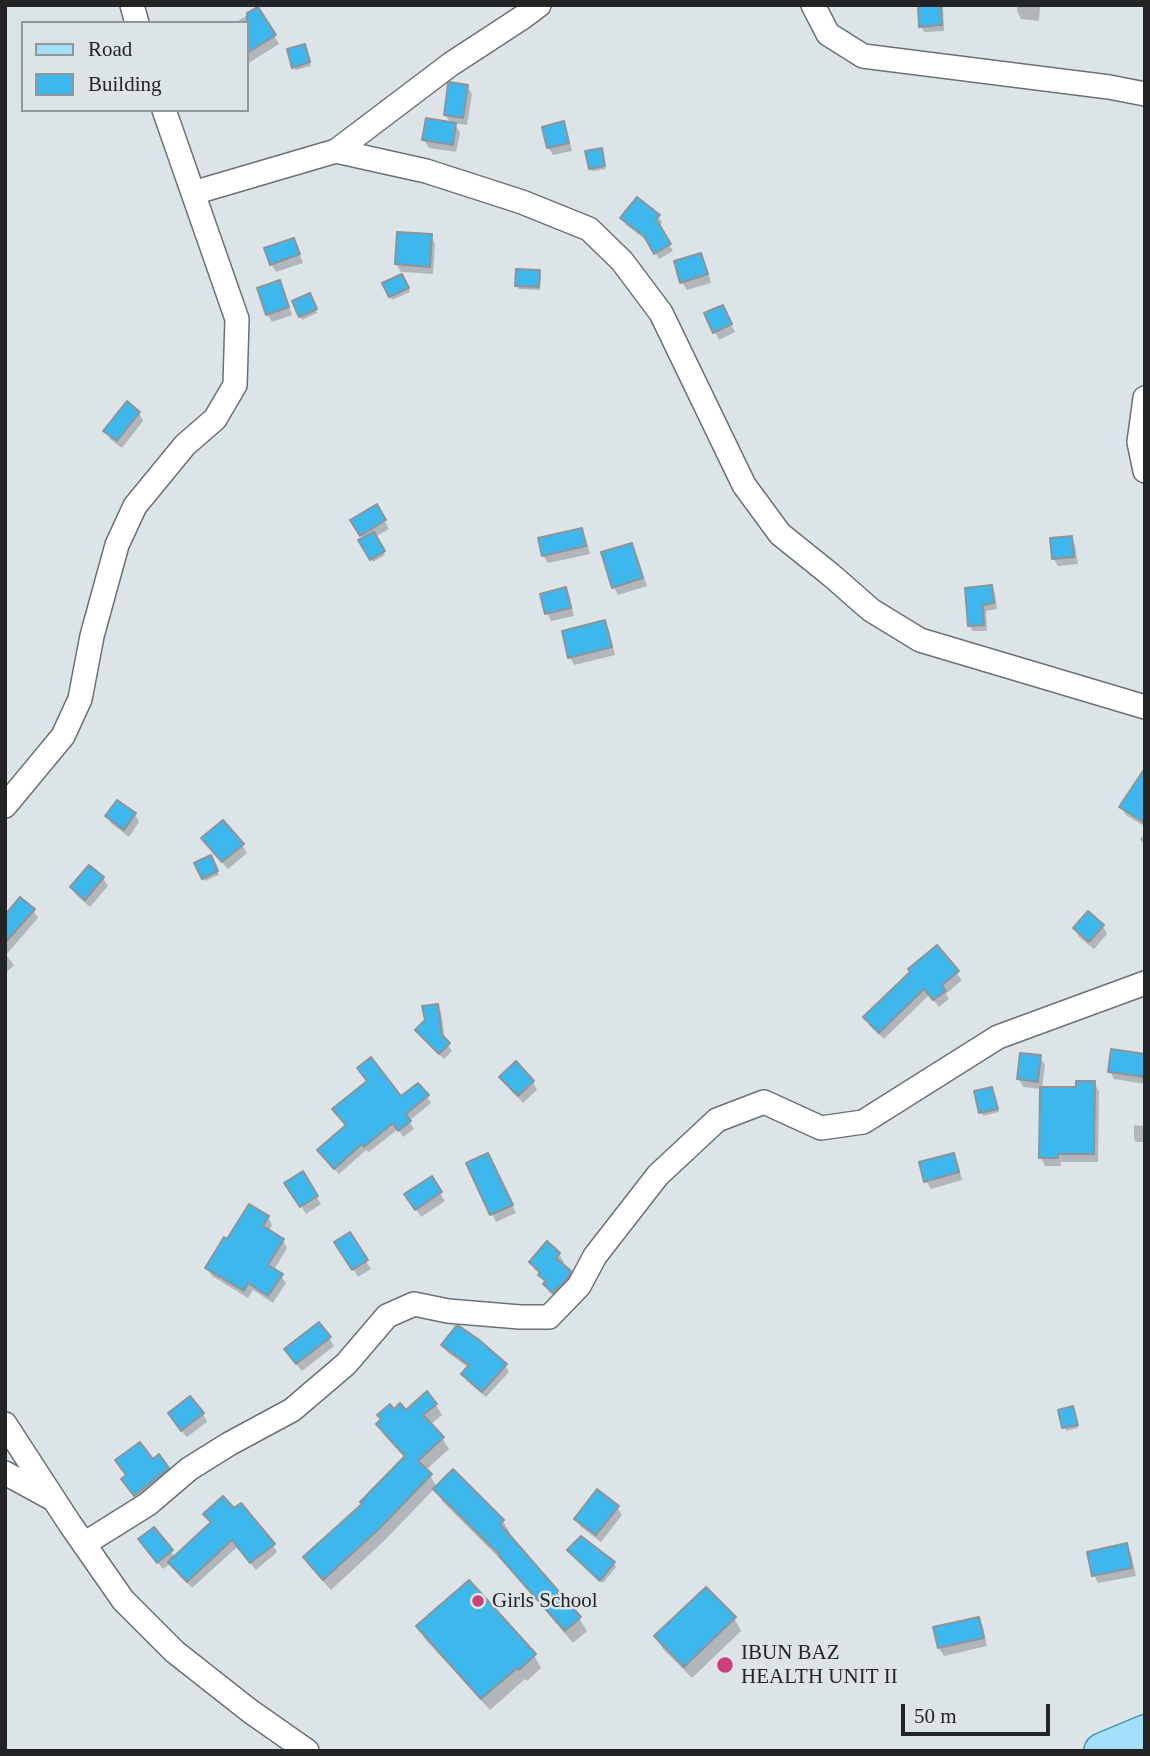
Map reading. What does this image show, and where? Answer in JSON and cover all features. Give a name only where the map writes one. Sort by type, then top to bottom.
[{"type":"main road","points":[[1102,1751],[1145,1733]]},
{"type":"street","points":[[193,192],[336,151],[451,64],[539,5]]},
{"type":"street","points":[[813,5],[828,34],[863,56],[1109,87],[1145,94]]},
{"type":"street","points":[[5,806],[63,736],[80,699],[92,636],[117,545],[135,506],[185,445],[215,419],[235,385],[237,319],[165,112]]},
{"type":"street","points":[[336,151],[426,171],[523,202],[589,229],[622,261],[661,313],[744,485],[780,534],[871,610],[920,640],[1145,707]]},
{"type":"street","points":[[1145,398],[1139,442],[1145,471]]},
{"type":"street","points":[[84,1544],[148,1504],[189,1469],[292,1410],[346,1364],[387,1316],[414,1304],[448,1311],[549,1317],[579,1286],[595,1256],[658,1175],[717,1120],[764,1102],[821,1128],[863,1122],[998,1037],[1145,983]]},
{"type":"street","points":[[5,1424],[123,1600],[175,1652],[250,1711],[307,1751]]},
{"type":"street","points":[[5,1473],[54,1500]]},
{"type":"building","points":[[941,5],[942,25],[919,27],[918,6]]},
{"type":"building","points":[[258,7],[276,35],[248,52],[248,21],[247,13]]},
{"type":"building","points":[[305,44],[310,62],[292,68],[287,49]]},
{"type":"building","points":[[450,82],[468,85],[463,118],[444,115]]},
{"type":"building","points":[[426,118],[456,123],[453,145],[422,140]]},
{"type":"building","points":[[564,121],[569,143],[547,148],[542,127]]},
{"type":"building","points":[[602,148],[605,166],[589,169],[585,151]]},
{"type":"building","points":[[637,197],[660,215],[656,219],[671,244],[654,254],[644,236],[620,218]]},
{"type":"building","points":[[397,232],[432,234],[430,267],[395,264]]},
{"type":"building","points":[[294,238],[300,254],[270,265],[264,248]]},
{"type":"building","points":[[701,253],[708,274],[680,283],[674,261]]},
{"type":"building","points":[[516,269],[540,270],[539,287],[515,286]]},
{"type":"building","points":[[402,274],[409,288],[389,297],[382,283]]},
{"type":"building","points":[[280,280],[289,307],[266,315],[257,288]]},
{"type":"building","points":[[310,293],[317,309],[299,317],[292,301]]},
{"type":"building","points":[[723,305],[732,324],[713,333],[704,313]]},
{"type":"building","points":[[127,401],[140,412],[117,441],[103,431]]},
{"type":"building","points":[[377,504],[386,520],[360,536],[350,520]]},
{"type":"building","points":[[582,528],[586,546],[542,556],[538,538]]},
{"type":"building","points":[[374,532],[385,551],[370,560],[358,540]]},
{"type":"building","points":[[1072,536],[1074,557],[1052,559],[1050,538]]},
{"type":"building","points":[[632,543],[643,578],[612,588],[601,552]]},
{"type":"building","points":[[992,585],[994,603],[983,605],[984,625],[968,626],[965,588]]},
{"type":"building","points":[[566,587],[571,608],[545,614],[540,594]]},
{"type":"building","points":[[605,620],[612,647],[568,658],[562,631]]},
{"type":"building","points":[[1145,768],[1145,823],[1119,807]]},
{"type":"building","points":[[117,800],[136,813],[124,830],[105,816]]},
{"type":"building","points":[[223,820],[244,844],[222,862],[201,838]]},
{"type":"building","points":[[211,855],[218,871],[202,879],[194,863]]},
{"type":"building","points":[[89,865],[104,877],[85,900],[70,887]]},
{"type":"building","points":[[20,897],[35,909],[5,943],[5,915]]},
{"type":"building","points":[[1088,911],[1104,925],[1089,942],[1073,928]]},
{"type":"building","points":[[937,945],[959,971],[942,985],[946,991],[933,1000],[924,989],[879,1033],[863,1017],[910,972],[908,969]]},
{"type":"building","points":[[438,1004],[442,1035],[450,1043],[439,1054],[415,1030],[425,1020],[422,1006]]},
{"type":"building","points":[[1111,1049],[1145,1054],[1145,1077],[1108,1072]]},
{"type":"building","points":[[1020,1053],[1041,1055],[1038,1082],[1017,1079]]},
{"type":"building","points":[[371,1057],[401,1096],[418,1083],[429,1095],[406,1114],[411,1121],[398,1131],[393,1123],[364,1147],[362,1144],[334,1169],[317,1150],[346,1125],[332,1109],[367,1081],[357,1068]]},
{"type":"building","points":[[516,1061],[534,1081],[518,1096],[499,1077]]},
{"type":"building","points":[[1076,1081],[1095,1081],[1094,1154],[1058,1154],[1058,1158],[1039,1158],[1040,1087],[1076,1087]]},
{"type":"building","points":[[992,1087],[998,1109],[979,1113],[974,1091]]},
{"type":"building","points":[[488,1153],[513,1205],[490,1215],[466,1163]]},
{"type":"building","points":[[954,1153],[959,1172],[924,1182],[919,1162]]},
{"type":"building","points":[[303,1171],[318,1196],[300,1207],[284,1183]]},
{"type":"building","points":[[432,1176],[442,1192],[415,1210],[404,1194]]},
{"type":"building","points":[[249,1204],[269,1216],[263,1226],[284,1239],[268,1265],[283,1274],[268,1296],[248,1283],[244,1291],[205,1268]]},
{"type":"building","points":[[350,1232],[368,1260],[352,1270],[334,1242]]},
{"type":"building","points":[[547,1241],[560,1253],[556,1258],[571,1271],[568,1278],[553,1293],[543,1284],[546,1281],[538,1275],[540,1272],[529,1262]]},
{"type":"building","points":[[319,1322],[331,1337],[296,1364],[284,1349]]},
{"type":"building","points":[[456,1326],[478,1339],[507,1364],[482,1392],[461,1374],[469,1365],[441,1345]]},
{"type":"building","points":[[427,1391],[437,1404],[423,1415],[444,1437],[418,1461],[432,1474],[379,1529],[323,1580],[303,1557],[362,1504],[360,1502],[405,1456],[376,1424],[381,1419],[377,1415],[390,1404],[394,1409],[400,1403],[406,1410]]},
{"type":"building","points":[[190,1396],[204,1413],[181,1431],[168,1413]]},
{"type":"building","points":[[1073,1406],[1078,1425],[1062,1428],[1058,1410]]},
{"type":"building","points":[[140,1442],[153,1459],[159,1454],[169,1468],[134,1496],[121,1479],[126,1475],[115,1460]]},
{"type":"building","points":[[453,1469],[504,1520],[500,1524],[581,1617],[565,1631],[500,1555],[433,1489]]},
{"type":"building","points":[[597,1489],[619,1506],[596,1535],[574,1519]]},
{"type":"building","points":[[223,1496],[234,1508],[241,1503],[275,1544],[250,1563],[232,1540],[187,1582],[168,1562],[211,1522],[203,1514]]},
{"type":"building","points":[[154,1527],[173,1550],[157,1563],[138,1539]]},
{"type":"building","points":[[581,1536],[615,1562],[600,1581],[567,1550]]},
{"type":"building","points":[[1127,1543],[1132,1568],[1092,1576],[1087,1552]]},
{"type":"building","points":[[469,1580],[536,1654],[481,1699],[416,1626]]},
{"type":"building","points":[[706,1587],[736,1617],[684,1667],[654,1636]]},
{"type":"building","points":[[979,1617],[984,1638],[938,1648],[933,1627]]},
{"type":"place","name":"Girls School","points":[[478,1601]]},
{"type":"place","name":"IBUN BAZ HEALTH UNIT II","points":[[725,1665]]}]
